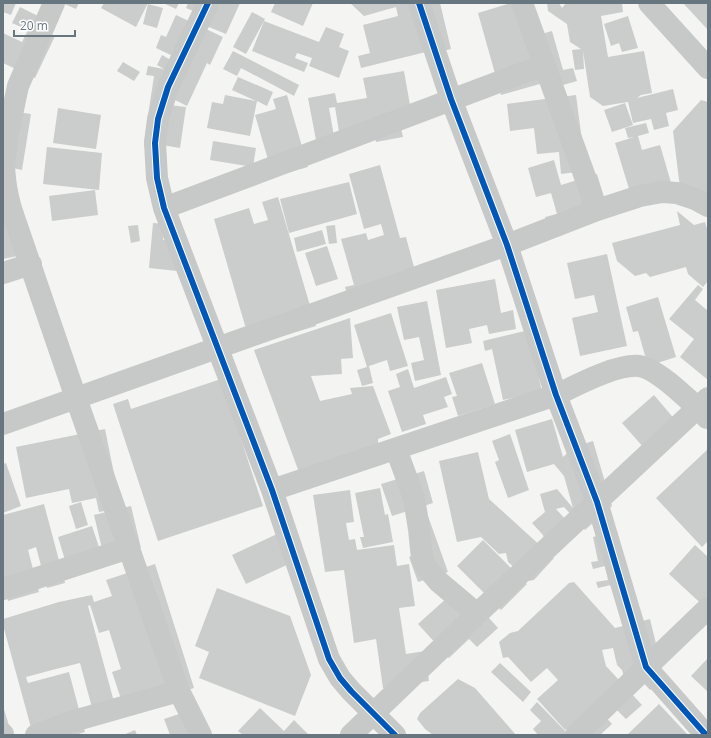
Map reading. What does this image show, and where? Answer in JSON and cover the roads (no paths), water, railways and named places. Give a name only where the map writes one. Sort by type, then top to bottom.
[{"type":"street","points":[[54,3],[11,85],[4,168],[7,197],[179,691],[201,735]]},
{"type":"street","points":[[208,3],[168,87],[158,120],[155,143],[157,178],[164,208],[272,490],[329,659],[340,678],[395,735]]},
{"type":"street","points":[[419,3],[451,99],[507,245],[556,395],[597,502],[646,667],[706,735]]},
{"type":"street","points":[[522,3],[597,210]]},
{"type":"street","points":[[649,3],[708,68]]},
{"type":"street","points":[[164,208],[544,65]]},
{"type":"street","points":[[3,424],[507,245],[597,210],[640,196],[662,192],[677,193],[694,198],[708,206]]},
{"type":"street","points":[[3,273],[31,264]]},
{"type":"street","points":[[272,490],[556,395],[593,377],[619,368],[640,366],[659,375],[705,408],[597,502],[476,614],[351,735]]},
{"type":"street","points":[[396,448],[414,498],[422,559],[426,567],[439,582],[476,614]]},
{"type":"street","points":[[3,589],[129,548]]},
{"type":"street","points":[[576,735],[708,608]]},
{"type":"street","points":[[36,735],[70,722],[179,691]]}]
